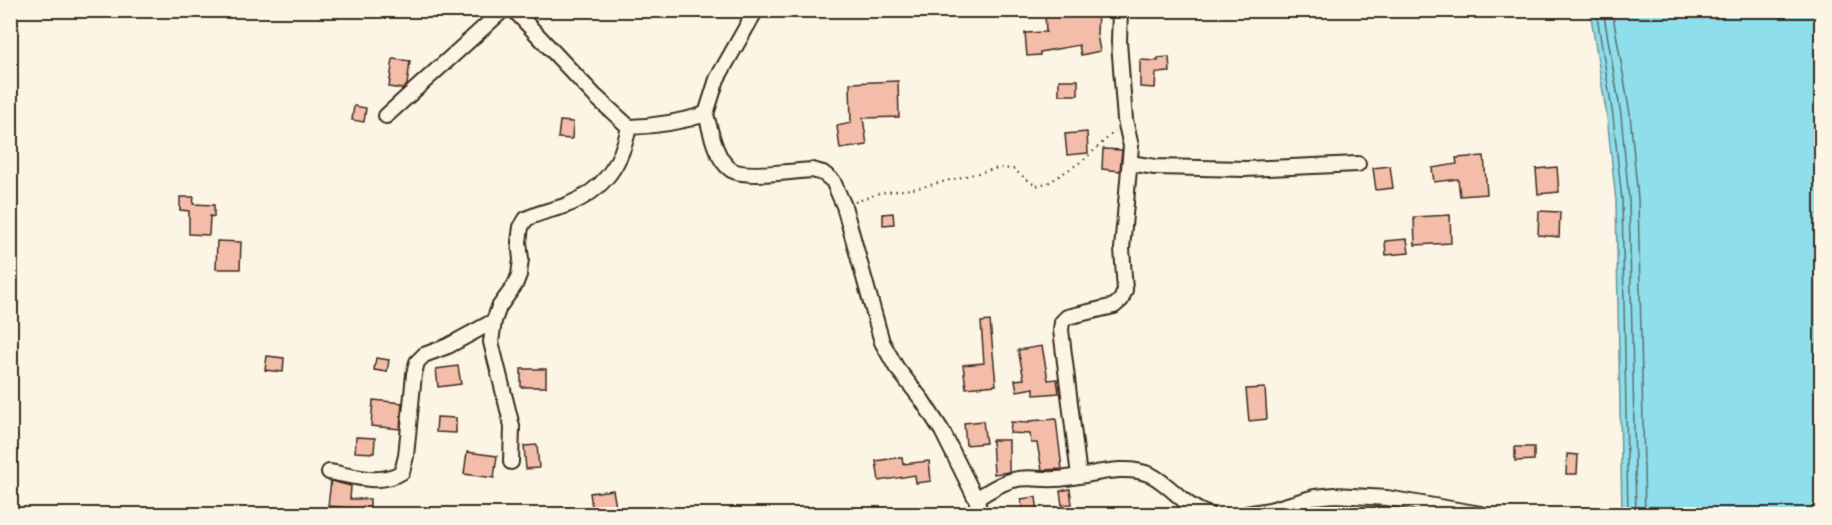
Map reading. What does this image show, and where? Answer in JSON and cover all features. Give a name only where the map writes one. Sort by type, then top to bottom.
[{"type":"street","points":[[386,116],[503,10]]},
{"type":"street","points":[[514,10],[595,96],[629,127],[654,126],[706,114]]},
{"type":"street","points":[[756,10],[717,79],[706,114],[717,150],[730,170],[742,174],[812,170],[823,173],[833,182],[844,206],[882,342],[896,367],[922,400],[942,431],[976,499],[981,514]]},
{"type":"street","points":[[1079,476],[1061,330],[1062,322],[1067,317],[1114,306],[1121,300],[1125,290],[1122,249],[1131,146],[1125,120],[1119,42],[1120,10]]},
{"type":"street","points":[[511,462],[512,426],[491,342],[499,307],[515,285],[519,275],[521,227],[526,219],[579,199],[597,186],[613,170],[621,157],[629,127]]},
{"type":"street","points":[[1130,163],[1155,167],[1245,169],[1358,164]]},
{"type":"street","points":[[329,472],[380,480],[392,478],[402,472],[417,362],[423,355],[448,346],[494,321]]},
{"type":"street","points":[[976,499],[1012,480],[1055,479],[1112,471],[1141,471],[1154,477],[1189,504],[1208,514]]},
{"type":"street","points":[[1246,514],[1270,510],[1315,497],[1335,495],[1387,498],[1479,514]]},
{"type":"path","points":[[844,206],[880,193],[918,188],[998,168],[1013,169],[1036,186],[1050,182],[1085,159],[1125,120]]},
{"type":"water","points":[[1590,11],[1821,11],[1821,514],[1622,514],[1616,201],[1607,117]]},
{"type":"building","points":[[1098,10],[1097,35],[1100,51],[1081,55],[1079,45],[1027,56],[1025,33],[1046,32],[1045,13]]},
{"type":"building","points":[[1169,57],[1170,72],[1156,73],[1155,88],[1140,87],[1140,60],[1158,61],[1158,58]]},
{"type":"building","points":[[393,59],[410,61],[407,85],[403,89],[389,87]]},
{"type":"building","points":[[1059,80],[1078,80],[1078,95],[1059,95]]},
{"type":"building","points":[[898,81],[899,117],[863,118],[867,145],[840,149],[837,126],[851,123],[850,83]]},
{"type":"building","points":[[354,106],[366,108],[364,122],[352,120]]},
{"type":"building","points":[[560,121],[573,122],[572,139],[558,138]]},
{"type":"building","points":[[1087,132],[1088,153],[1067,155],[1065,134]]},
{"type":"building","points":[[1103,149],[1122,150],[1120,171],[1102,169]]},
{"type":"building","points":[[1484,156],[1487,194],[1460,196],[1458,179],[1434,182],[1432,168],[1457,164],[1456,158]]},
{"type":"building","points":[[1390,166],[1393,188],[1376,190],[1373,168]]},
{"type":"building","points":[[1557,167],[1559,192],[1538,194],[1536,169]]},
{"type":"building","points":[[180,197],[194,197],[193,204],[214,205],[214,217],[210,216],[209,235],[189,234],[189,211],[180,210]]},
{"type":"building","points":[[1539,211],[1560,212],[1559,237],[1538,235]]},
{"type":"building","points":[[893,213],[894,224],[883,225],[883,214]]},
{"type":"building","points":[[1450,215],[1451,243],[1415,245],[1414,217]]},
{"type":"building","points":[[1407,239],[1409,253],[1386,255],[1385,241]]},
{"type":"building","points":[[217,241],[241,242],[240,269],[216,269]]},
{"type":"building","points":[[990,321],[996,385],[966,388],[963,365],[984,363],[981,322]]},
{"type":"building","points":[[1042,346],[1048,380],[1057,379],[1059,393],[1034,395],[1034,388],[1017,391],[1015,380],[1024,379],[1018,350]]},
{"type":"building","points":[[267,356],[284,358],[283,372],[265,370]]},
{"type":"building","points":[[376,358],[389,360],[387,372],[374,370]]},
{"type":"building","points":[[458,366],[461,384],[438,387],[436,369]]},
{"type":"building","points":[[521,369],[546,369],[546,387],[521,387]]},
{"type":"building","points":[[1265,388],[1267,419],[1249,421],[1246,389]]},
{"type":"building","points":[[373,400],[402,403],[400,429],[371,426]]},
{"type":"building","points":[[437,417],[456,418],[456,433],[436,432]]},
{"type":"building","points":[[1056,419],[1062,469],[1042,470],[1037,443],[1031,443],[1030,434],[1010,433],[1011,422],[1029,423],[1029,421]]},
{"type":"building","points":[[983,421],[986,443],[966,445],[964,423]]},
{"type":"building","points":[[356,437],[375,438],[374,453],[355,452]]},
{"type":"building","points":[[992,440],[1009,440],[1009,472],[994,474]]},
{"type":"building","points":[[537,445],[539,468],[526,469],[524,446]]},
{"type":"building","points":[[1515,447],[1534,447],[1534,460],[1515,461]]},
{"type":"building","points":[[467,452],[497,456],[494,478],[464,474]]},
{"type":"building","points":[[1567,454],[1578,455],[1577,474],[1566,474]]},
{"type":"building","points":[[902,457],[903,464],[929,461],[931,481],[916,483],[915,475],[879,481],[876,461]]},
{"type":"building","points":[[331,481],[351,486],[350,499],[370,499],[370,514],[360,514],[360,509],[328,506]]},
{"type":"building","points":[[1070,489],[1072,504],[1062,505],[1060,491]]},
{"type":"building","points":[[613,490],[617,513],[593,514],[590,493]]},
{"type":"building","points":[[1036,497],[1038,514],[1023,514],[1021,499]]}]
